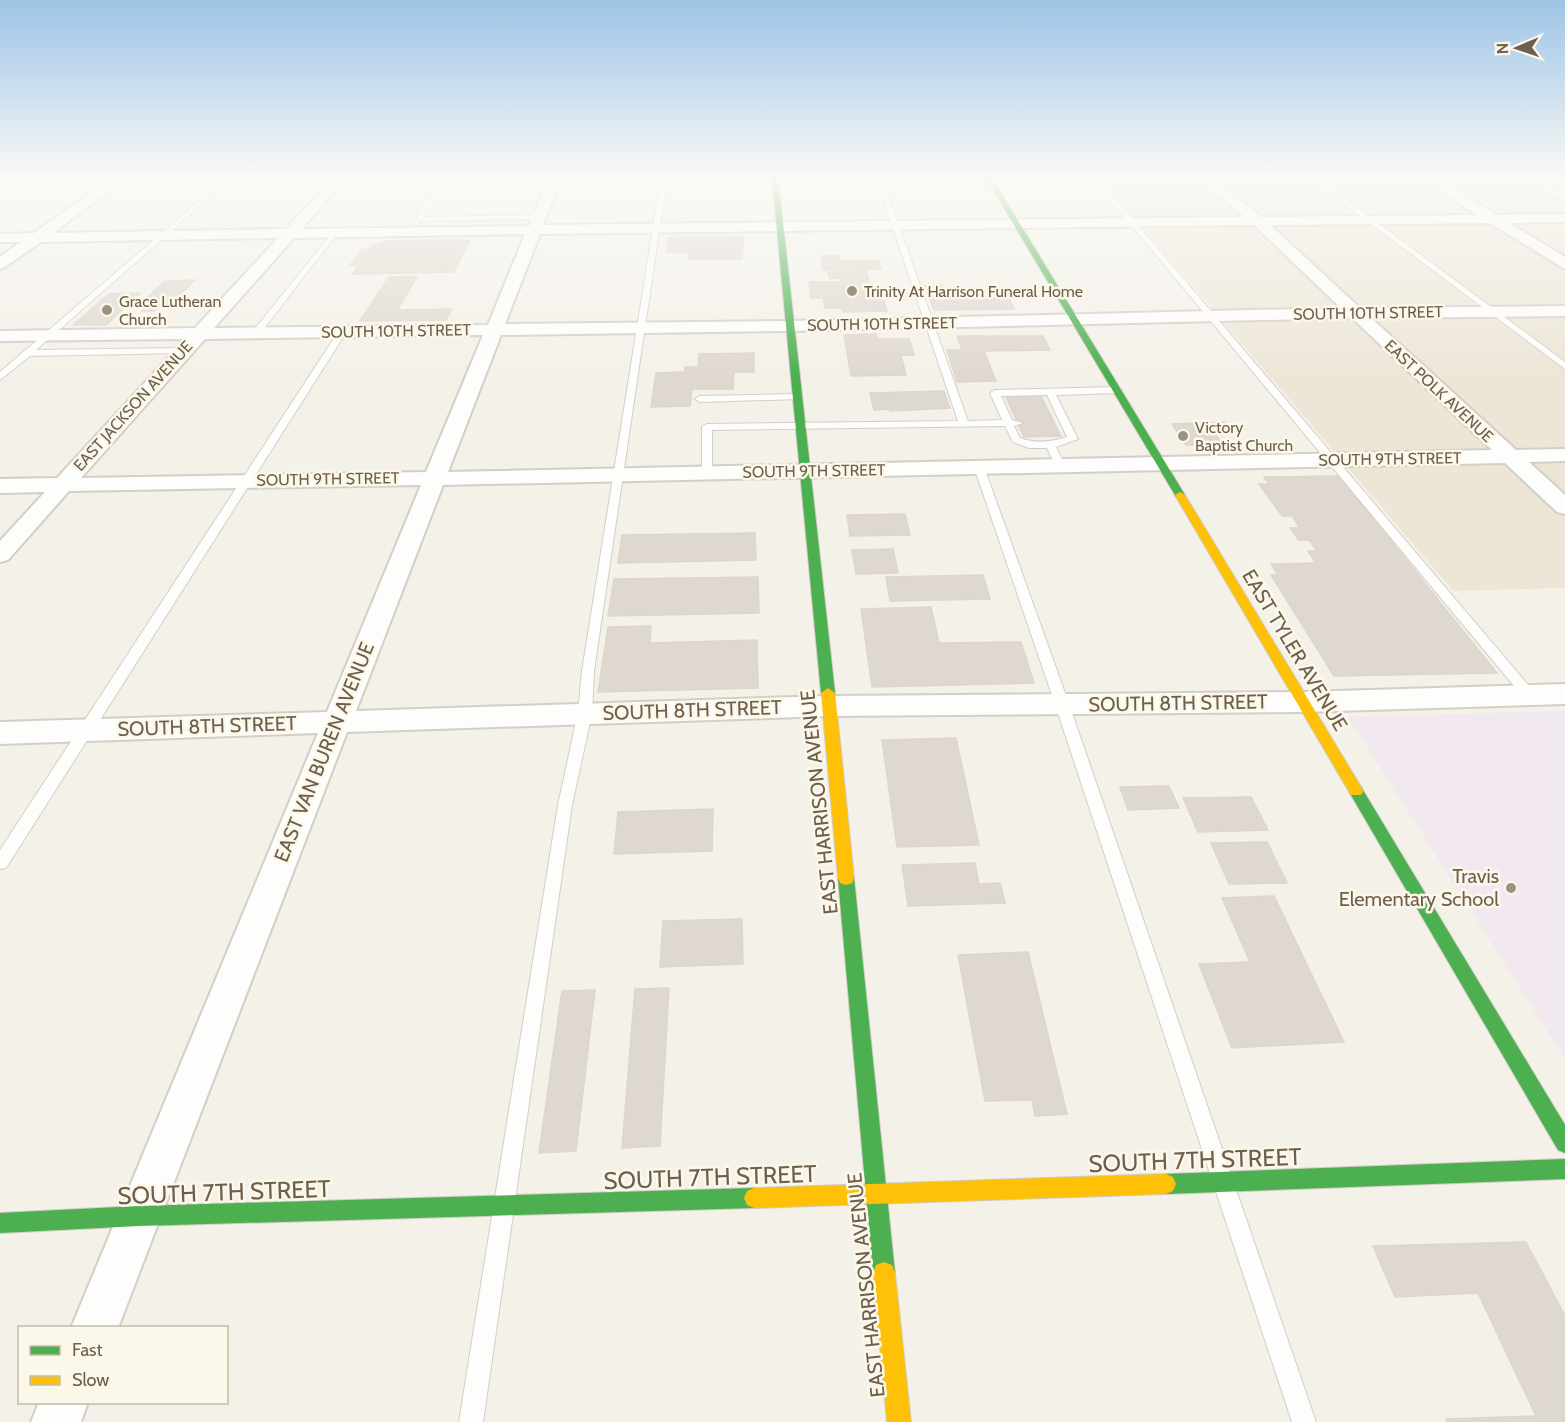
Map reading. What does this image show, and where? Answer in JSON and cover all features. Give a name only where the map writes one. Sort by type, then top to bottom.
[{"type":"main road","name":"EAST HARRISON AVENUE","points":[[780,244],[806,472],[899,1422]]},
{"type":"main road","name":"EAST TYLER AVENUE","points":[[1027,244],[1118,390],[1565,1143]]},
{"type":"main road","name":"SOUTH 7TH STREET","points":[[0,1223],[140,1216],[877,1195],[1565,1169]]},
{"type":"street","points":[[0,264],[28,244]]},
{"type":"street","name":"EAST JACKSON AVENUE","points":[[0,555],[278,244]]},
{"type":"street","name":"EAST VAN BUREN AVENUE","points":[[95,1326],[528,244]]},
{"type":"street","name":"EAST POLK AVENUE","points":[[1282,244],[1565,507]]},
{"type":"street","points":[[1534,244],[1565,264]]},
{"type":"street","name":"SOUTH 10TH STREET","points":[[0,336],[788,326],[1354,313],[1565,311]]},
{"type":"street","name":"SOUTH 9TH STREET","points":[[0,486],[806,472],[1565,455]]},
{"type":"street","name":"SOUTH 8TH STREET","points":[[0,733],[829,706],[1303,702],[1565,694]]},
{"type":"street","points":[[56,1422],[63,1404]]},
{"type":"lane","points":[[0,377],[152,244]]},
{"type":"lane","points":[[256,333],[326,244]]},
{"type":"lane","points":[[471,1422],[565,805],[585,713],[588,671],[653,244]]},
{"type":"lane","points":[[902,244],[964,424]]},
{"type":"lane","points":[[1151,244],[1529,695]]},
{"type":"lane","points":[[1403,244],[1565,366]]},
{"type":"lane","points":[[0,863],[343,332]]},
{"type":"lane","points":[[27,353],[182,351]]},
{"type":"lane","points":[[1050,392],[1073,439],[1050,445],[1029,445],[1016,440],[1013,423],[995,393],[1118,390]]},
{"type":"lane","points":[[700,399],[797,397]]},
{"type":"lane","points":[[1047,407],[1058,406]]},
{"type":"lane","points":[[1054,422],[1065,422]]},
{"type":"lane","points":[[707,473],[707,427],[1013,423]]},
{"type":"lane","points":[[1050,445],[1060,465]]},
{"type":"lane","points":[[979,467],[1062,704],[1304,1422]]},
{"type":"shaded area","points":[[1158,244],[1565,244],[1565,588],[1453,591]]},
{"type":"shaded area","name":"Travis Elementary School","points":[[1565,711],[1565,1059],[1348,717]]},
{"type":"building","points":[[373,244],[468,244],[454,272],[353,274],[359,265],[350,265],[362,249],[370,249]]},
{"type":"building","points":[[668,244],[743,244],[742,259],[688,259],[689,252],[666,252]]},
{"type":"building","points":[[821,256],[838,256],[839,261],[879,261],[881,269],[823,270]]},
{"type":"building","points":[[866,271],[872,293],[881,292],[887,311],[843,312],[843,308],[825,308],[823,298],[811,298],[809,282],[841,282],[840,278],[830,279],[828,272]]},
{"type":"building","points":[[389,277],[417,277],[397,310],[452,309],[446,320],[360,321]]},
{"type":"building","name":"Grace Lutheran Church","points":[[195,280],[169,305],[160,306],[154,311],[142,311],[148,306],[138,306],[165,281]]},
{"type":"building","points":[[925,285],[942,285],[944,290],[955,290],[959,299],[1009,298],[1014,309],[934,310]]},
{"type":"building","name":"Grace Lutheran Church","points":[[140,293],[106,325],[73,325],[109,294]]},
{"type":"building","points":[[876,334],[877,339],[909,339],[914,355],[901,355],[906,375],[851,376],[844,335]]},
{"type":"building","points":[[957,336],[1043,336],[1050,350],[984,351],[996,381],[957,382],[947,350],[962,350]]},
{"type":"building","points":[[754,353],[754,372],[734,372],[733,389],[692,389],[690,406],[651,407],[656,373],[685,372],[685,367],[698,367],[699,354]]},
{"type":"building","points":[[944,391],[950,408],[890,411],[890,409],[874,410],[870,393]]},
{"type":"building","points":[[1040,394],[1061,436],[1024,437],[1005,395]]},
{"type":"building","points":[[1225,422],[1231,431],[1213,431],[1222,444],[1186,445],[1172,424]]},
{"type":"building","points":[[1339,476],[1497,673],[1334,676],[1271,575],[1278,575],[1271,564],[1316,563],[1308,551],[1317,551],[1309,540],[1299,540],[1290,528],[1300,528],[1292,516],[1282,516],[1259,484],[1269,484],[1264,477]]},
{"type":"building","points":[[905,514],[910,535],[850,536],[847,515]]},
{"type":"building","points":[[755,533],[756,560],[618,563],[622,535]]},
{"type":"building","points":[[893,549],[898,573],[856,574],[852,550]]},
{"type":"building","points":[[983,575],[990,599],[890,601],[886,577]]},
{"type":"building","points":[[758,577],[759,613],[608,616],[614,579]]},
{"type":"building","points":[[931,607],[939,643],[1021,642],[1034,683],[872,687],[861,609]]},
{"type":"building","points":[[651,626],[650,643],[757,640],[758,688],[598,692],[608,627]]},
{"type":"building","points":[[956,738],[979,845],[897,847],[882,740]]},
{"type":"building","points":[[1169,786],[1179,808],[1128,810],[1120,787]]},
{"type":"building","points":[[1251,797],[1268,830],[1198,832],[1183,798]]},
{"type":"building","points":[[713,809],[712,851],[614,854],[618,812]]},
{"type":"building","points":[[1267,842],[1287,883],[1229,884],[1211,843]]},
{"type":"building","points":[[975,863],[979,884],[1000,883],[1005,903],[908,906],[902,865]]},
{"type":"building","points":[[1274,896],[1344,1042],[1232,1048],[1199,964],[1250,962],[1222,898]]},
{"type":"building","points":[[742,919],[743,964],[660,967],[663,921]]},
{"type":"building","points":[[1028,952],[1067,1114],[1035,1116],[1032,1100],[985,1101],[958,955]]},
{"type":"building","points":[[669,988],[660,1146],[622,1148],[635,989]]},
{"type":"building","points":[[595,990],[576,1151],[539,1153],[562,991]]},
{"type":"building","points":[[1526,1242],[1565,1316],[1565,1422],[1447,1422],[1446,1419],[1536,1416],[1478,1293],[1395,1297],[1373,1246]]},
{"type":"traffic: fast","points":[[781,244],[828,693]]},
{"type":"traffic: fast","points":[[1029,244],[1180,495]]},
{"type":"traffic: fast","points":[[1356,791],[1565,1143]]},
{"type":"traffic: fast","points":[[846,878],[884,1273]]},
{"type":"traffic: fast","points":[[1166,1184],[1565,1169]]},
{"type":"traffic: fast","points":[[0,1223],[139,1216],[754,1198]]},
{"type":"traffic: slow","points":[[1180,495],[1356,791]]},
{"type":"traffic: slow","points":[[828,693],[846,878]]},
{"type":"traffic: slow","points":[[754,1198],[1166,1184]]},
{"type":"traffic: slow","points":[[884,1273],[899,1422]]},
{"type":"place","name":"Trinity At Harrison Funeral Home","points":[[852,291]]},
{"type":"place","name":"Grace Lutheran Church","points":[[107,310]]},
{"type":"place","name":"Victory Baptist Church","points":[[1183,436]]},
{"type":"place","name":"Travis Elementary School","points":[[1511,888]]}]
